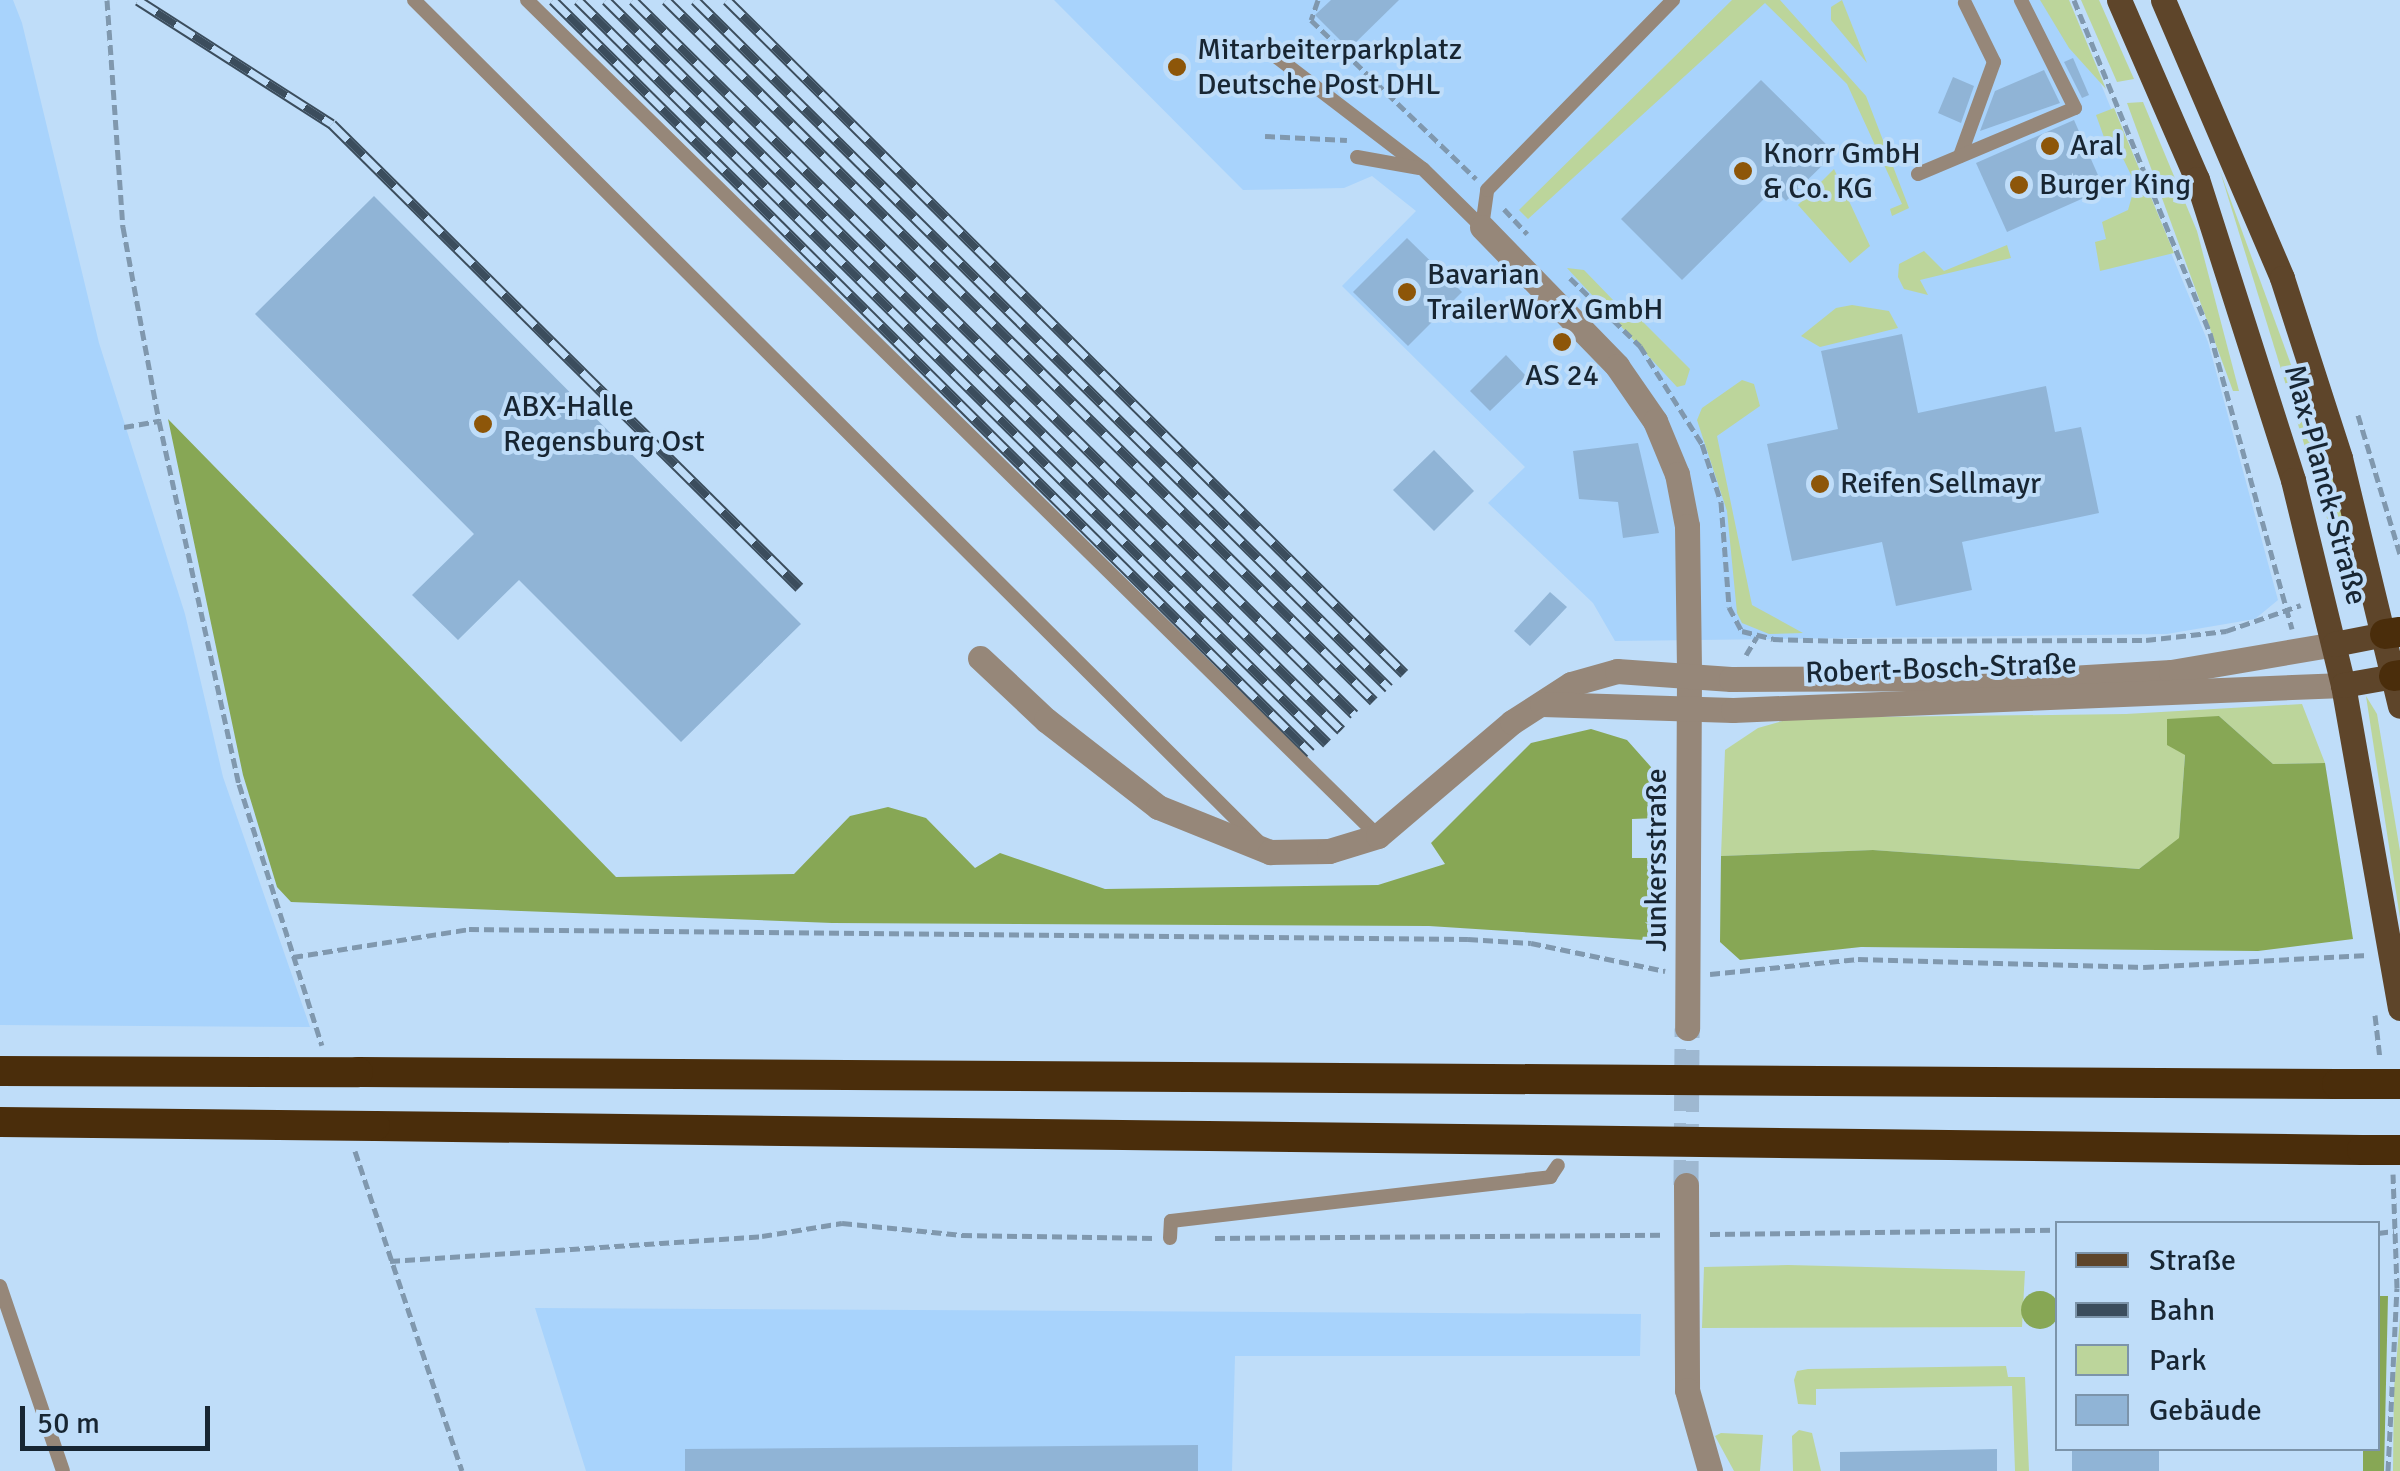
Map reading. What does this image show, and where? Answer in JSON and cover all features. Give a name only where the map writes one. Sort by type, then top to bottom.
[{"type":"highway","points":[[0,1071],[2336,1084],[2391,1076]]},
{"type":"highway","points":[[0,1122],[2362,1150],[2396,1157]]},
{"type":"main road","name":"Max-Planck-Straße","points":[[2120,0],[2208,212],[2293,480],[2343,685],[2388,1010]]},
{"type":"main road","name":"Max-Planck-Straße","points":[[2164,0],[2282,278],[2392,633],[2400,706]]},
{"type":"main road","points":[[2334,644],[2392,633]]},
{"type":"main road","points":[[2343,685],[2397,675]]},
{"type":"street","points":[[1482,228],[1617,366],[1655,421],[1676,474],[1686,526],[1690,692]]},
{"type":"street","name":"Robert-Bosch-Straße","points":[[1690,692],[2171,672],[2334,644]]},
{"type":"street","name":"Robert-Bosch-Straße","points":[[980,658],[1046,720],[1158,807],[1270,852],[1329,851],[1378,836],[1512,722],[1571,684],[1616,671],[1690,692],[1733,710],[2343,685]]},
{"type":"street","name":"Junkersstraße","points":[[1687,1028],[1690,692]]},
{"type":"street","points":[[1686,1185],[1686,1390],[1710,1471]]},
{"type":"lane","points":[[414,0],[1270,852]]},
{"type":"lane","points":[[526,0],[1378,836]]},
{"type":"lane","points":[[1482,228],[1487,190],[1673,0]]},
{"type":"lane","points":[[1918,174],[2074,108],[2021,0]]},
{"type":"lane","points":[[1960,156],[1994,62],[1965,3]]},
{"type":"lane","points":[[1270,52],[1424,169],[1482,228]]},
{"type":"lane","points":[[1357,156],[1424,169]]},
{"type":"lane","points":[[1170,1238],[1171,1222],[1550,1176],[1558,1165]]},
{"type":"lane","points":[[0,1286],[63,1471]]},
{"type":"path","points":[[106,0],[123,227],[159,421],[239,784],[320,1041]]},
{"type":"path","points":[[1318,0],[1312,20],[1487,190],[1536,244]]},
{"type":"path","points":[[2074,0],[2210,333],[2299,652]]},
{"type":"path","points":[[1265,136],[1353,141],[1394,100]]},
{"type":"path","points":[[1560,269],[1640,346],[1702,444],[1721,502],[1728,606],[1742,630],[1772,639],[1847,641],[2146,640],[2226,631],[2287,609]]},
{"type":"path","points":[[2358,415],[2400,554]]},
{"type":"path","points":[[124,427],[159,421]]},
{"type":"path","points":[[2240,433],[2247,430]]},
{"type":"path","points":[[293,956],[468,929],[1468,939],[1531,943],[1690,976],[1858,959],[2144,967],[2368,955]]},
{"type":"path","points":[[2365,937],[2370,974]]},
{"type":"path","points":[[2388,1010],[2391,1076]]},
{"type":"path","points":[[2388,1471],[2396,1157]]},
{"type":"path","points":[[357,1158],[462,1471]]},
{"type":"path","points":[[2380,1233],[2394,1231]]},
{"type":"shaded area","points":[[0,0],[13,0],[22,23],[99,343],[185,614],[223,777],[310,1027],[0,1025]]},
{"type":"shaded area","points":[[1054,0],[2066,0],[2208,342],[2278,600],[2255,619],[2167,634],[1615,641],[1593,603],[1488,503],[1525,467],[1342,286],[1416,211],[1372,176],[1344,188],[1243,190]]},
{"type":"shaded area","points":[[535,1308],[1641,1314],[1640,1356],[1235,1356],[1232,1471],[586,1471]]},
{"type":"green space","points":[[1732,0],[1780,0],[1866,96],[1909,208],[1892,216],[1890,209],[1902,204],[1847,84],[1765,3],[1528,219],[1519,210]]},
{"type":"green space","points":[[1842,0],[1867,63],[1831,20],[1831,7]]},
{"type":"green space","points":[[2040,0],[2069,0],[2106,89],[2069,48]]},
{"type":"green space","points":[[2081,0],[2099,0],[2134,79],[2117,82]]},
{"type":"green space","points":[[2143,102],[2197,231],[2239,391],[2233,391],[2127,103]]},
{"type":"green space","points":[[2114,108],[2174,253],[2100,271],[2095,242],[2106,239],[2102,222],[2128,210],[2132,196],[2133,179],[2114,140],[2105,140],[2096,115]]},
{"type":"green space","points":[[1834,169],[1870,246],[1850,263],[1798,205]]},
{"type":"green space","points":[[2220,171],[2334,482],[2357,573],[2345,577]]},
{"type":"green space","points":[[2007,245],[2011,258],[1920,280],[1928,295],[1904,289],[1898,277],[1899,264],[1924,251],[1944,271]]},
{"type":"green space","points":[[1567,268],[1584,270],[1615,302],[1622,301],[1690,369],[1685,385],[1677,387]]},
{"type":"green space","points":[[1852,305],[1889,311],[1898,328],[1820,347],[1801,336],[1836,308]]},
{"type":"green space","points":[[1742,380],[1754,384],[1760,406],[1717,436],[1752,605],[1803,633],[1769,634],[1742,623],[1737,613],[1727,511],[1697,420],[1702,408]]},
{"type":"green space","points":[[168,419],[616,877],[794,874],[850,816],[888,807],[926,818],[975,868],[1000,853],[1105,889],[1378,885],[1445,864],[1431,843],[1531,743],[1591,729],[1627,740],[1651,767],[1657,818],[1632,819],[1632,858],[1658,858],[1659,941],[1429,926],[832,923],[291,902],[277,887],[243,775]]},
{"type":"green space","points":[[2366,696],[2377,714],[2400,851],[2400,918]]},
{"type":"green space","points":[[2302,704],[2325,763],[2273,764],[2219,716],[2185,754],[2179,839],[2139,869],[1873,850],[1721,856],[1725,750],[1758,728],[1793,718],[2126,714]]},
{"type":"green space","points":[[2219,716],[2273,764],[2325,763],[2353,939],[2258,951],[1861,947],[1740,960],[1720,942],[1721,856],[1873,850],[2139,869],[2179,838],[2185,755],[2167,745],[2167,719]]},
{"type":"green space","points":[[1788,1265],[2025,1271],[2022,1327],[1702,1328],[1704,1267]]},
{"type":"green space","points":[[2040,1291],[2054,1296],[2054,1324],[2040,1329],[2026,1324],[2021,1310],[2026,1296]]},
{"type":"green space","points":[[2380,1296],[2388,1296],[2384,1471],[2363,1471],[2363,1451],[2380,1451]]},
{"type":"green space","points":[[2400,1318],[2400,1471],[2393,1471],[2394,1389]]},
{"type":"green space","points":[[2006,1366],[2008,1377],[2025,1377],[2029,1471],[2015,1471],[2012,1386],[1816,1389],[1816,1405],[1798,1404],[1794,1380],[1797,1371],[1808,1369]]},
{"type":"green space","points":[[1799,1430],[1812,1433],[1821,1471],[1793,1471],[1792,1436]]},
{"type":"green space","points":[[1763,1435],[1760,1471],[1734,1471],[1715,1436]]},
{"type":"building","points":[[1331,0],[1399,0],[1349,49],[1315,15]]},
{"type":"building","points":[[2073,58],[2089,95],[2082,98],[2064,62]]},
{"type":"building","points":[[2044,70],[2060,103],[1980,131],[1995,91]]},
{"type":"building","points":[[1953,77],[1974,86],[1961,123],[1938,113]]},
{"type":"building","name":"Knorr GmbH & Co. KG","points":[[1761,80],[1835,153],[1786,201],[1774,189],[1682,280],[1621,219]]},
{"type":"building","points":[[2074,120],[2104,189],[2007,232],[1976,163]]},
{"type":"building","name":"ABX-Halle Regensburg Ost","points":[[374,196],[801,624],[681,742],[519,580],[458,640],[412,595],[474,534],[255,314]]},
{"type":"building","name":"Bavarian TrailerWorX GmbH","points":[[1407,238],[1462,292],[1408,346],[1353,292]]},
{"type":"building","points":[[1902,334],[1918,413],[2046,386],[2055,432],[2081,427],[2099,513],[1962,542],[1972,590],[1896,606],[1882,542],[1792,561],[1767,444],[1838,429],[1821,351]]},
{"type":"building","points":[[1506,355],[1526,376],[1490,411],[1470,391]]},
{"type":"building","points":[[1638,443],[1659,533],[1623,538],[1618,502],[1579,499],[1573,451]]},
{"type":"building","points":[[1434,450],[1474,491],[1434,531],[1393,490]]},
{"type":"building","points":[[1550,592],[1567,607],[1530,646],[1514,631]]},
{"type":"building","points":[[1198,1445],[1198,1471],[685,1471],[685,1449]]},
{"type":"building","points":[[1997,1449],[1997,1471],[1840,1471],[1840,1452]]},
{"type":"building","points":[[2072,1451],[2159,1451],[2159,1471],[2072,1471]]},
{"type":"tunnel","points":[[1686,1185],[1687,1028]]},
{"type":"railway","points":[[138,0],[332,124],[799,587]]},
{"type":"railway","points":[[553,0],[1311,753]]},
{"type":"railway","points":[[578,0],[1327,743]]},
{"type":"railway","points":[[606,0],[1341,730]]},
{"type":"railway","points":[[633,0],[1354,714]]},
{"type":"railway","points":[[666,0],[1374,701]]},
{"type":"railway","points":[[695,0],[1389,688]]},
{"type":"railway","points":[[727,0],[1404,673]]},
{"type":"place","name":"Mitarbeiterparkplatz Deutsche Post DHL","points":[[1177,67]]},
{"type":"place","name":"Aral","points":[[2050,146]]},
{"type":"place","name":"Knorr GmbH & Co. KG","points":[[1743,171]]},
{"type":"place","name":"Burger King","points":[[2019,185]]},
{"type":"place","name":"Bavarian TrailerWorX GmbH","points":[[1407,292]]},
{"type":"place","name":"AS 24","points":[[1562,342]]},
{"type":"place","name":"ABX-Halle Regensburg Ost","points":[[483,424]]},
{"type":"place","name":"Reifen Sellmayr","points":[[1820,484]]}]
